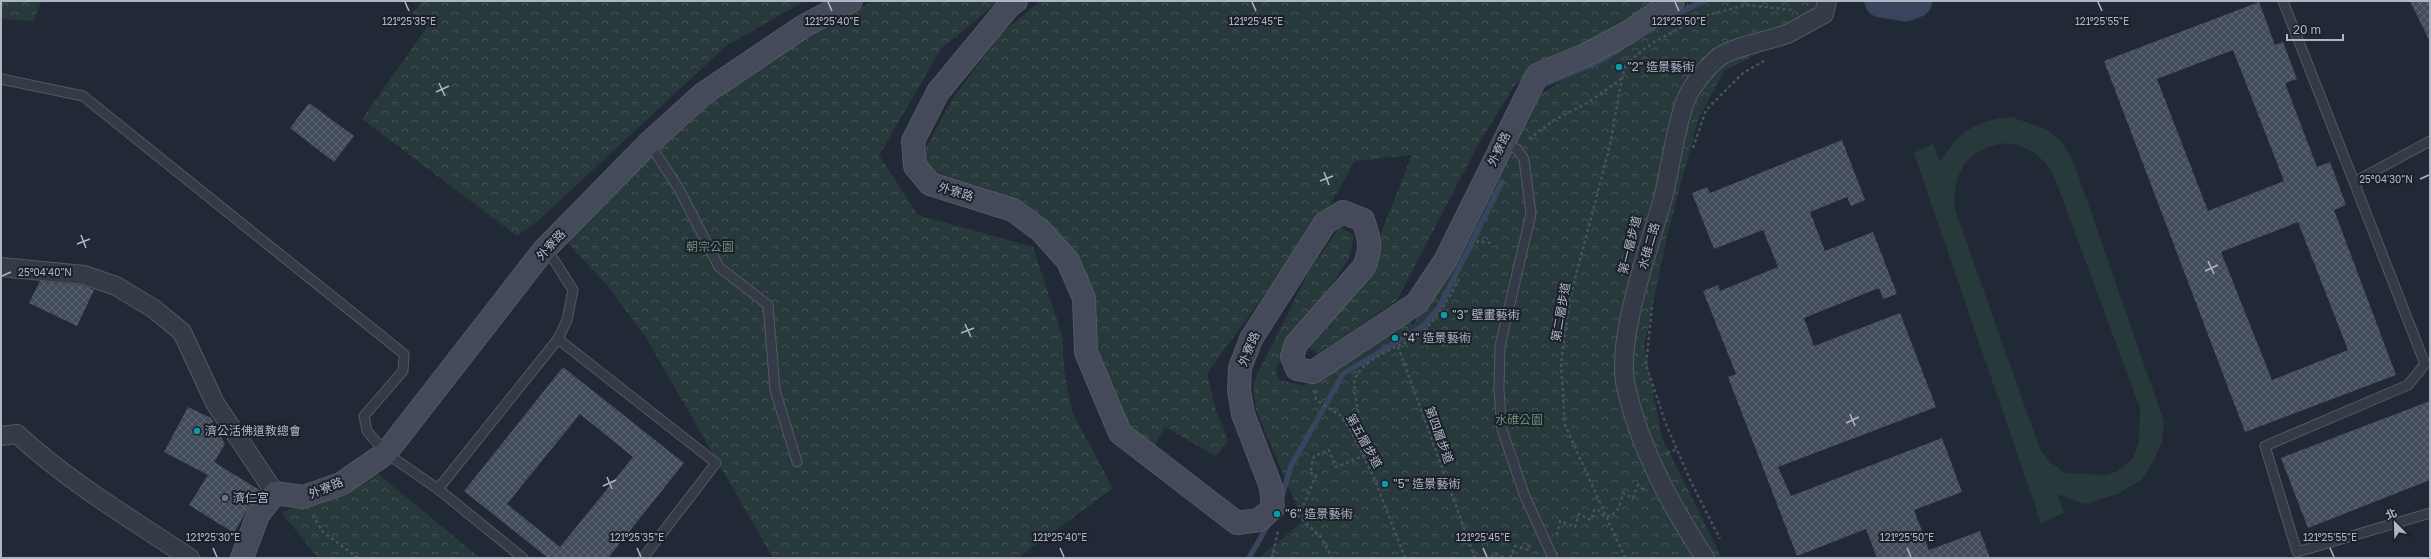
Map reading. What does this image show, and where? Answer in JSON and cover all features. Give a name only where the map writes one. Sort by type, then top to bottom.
[{"type":"street","name":"外寮路","points":[[275,493],[303,497],[341,484],[386,453],[543,251],[650,143],[703,94],[804,26],[851,1]]},
{"type":"street","name":"外寮路","points":[[1016,1],[1009,6],[938,92],[913,141],[915,166],[930,184],[1013,210],[1041,231],[1068,261],[1084,298],[1086,352],[1120,434],[1237,523],[1259,520],[1273,508],[1271,487],[1244,414],[1239,390],[1240,368],[1251,339],[1325,223],[1343,212],[1363,220],[1370,241],[1369,253],[1364,267],[1296,344],[1292,357],[1297,369],[1313,372],[1417,302],[1445,261],[1510,146],[1537,75],[1585,55],[1629,32],[1673,1]]},
{"type":"street","name":"水碓二路","points":[[1705,558],[1682,523],[1649,460],[1625,385],[1625,358],[1632,312],[1643,265],[1663,198],[1685,103],[1693,87],[1719,57],[1788,33],[1820,9]]},
{"type":"street","points":[[1,267],[84,275],[109,284],[154,309],[182,332],[215,403],[275,493],[258,515],[242,558]]},
{"type":"street","points":[[1,436],[17,434],[35,451],[108,504],[190,558]]},
{"type":"lane","points":[[2283,1],[2425,364],[2408,386],[2264,446],[2297,552],[2430,513]]},
{"type":"lane","points":[[1,79],[82,96],[404,354],[403,371],[364,416],[367,431],[386,453],[438,489],[523,558]]},
{"type":"lane","points":[[2354,182],[2430,141]]},
{"type":"lane","points":[[650,143],[679,189],[719,267],[768,305],[775,390],[796,462]]},
{"type":"lane","points":[[1510,146],[1524,159],[1531,214],[1500,346],[1499,390],[1502,429],[1524,494],[1541,535],[1553,558]]},
{"type":"lane","points":[[438,489],[558,339],[567,320],[573,290],[554,260],[543,251]]},
{"type":"lane","points":[[558,339],[716,463],[643,558]]},
{"type":"path","name":"第二層步道","points":[[1625,558],[1604,516],[1565,425],[1562,364],[1570,298],[1610,145],[1622,78],[1628,62],[1654,42],[1700,17],[1746,5],[1820,9]]},
{"type":"path","points":[[1691,156],[1706,110],[1743,73],[1769,58]]},
{"type":"path","points":[[1510,146],[1554,120],[1589,102],[1622,78]]},
{"type":"path","points":[[1653,302],[1646,365],[1666,424],[1691,482],[1720,539]]},
{"type":"path","name":"第四層步道","points":[[1395,340],[1432,446],[1476,558]]},
{"type":"path","points":[[1294,511],[1304,504],[1316,475],[1310,474],[1314,456],[1329,450],[1336,467],[1364,457],[1368,454],[1354,380],[1363,367],[1398,346]]},
{"type":"path","name":"第五層步道","points":[[1316,400],[1327,405],[1340,414],[1375,480],[1405,558]]},
{"type":"path","points":[[1510,558],[1515,546],[1529,550],[1531,537],[1548,532],[1557,536],[1560,521],[1575,527],[1578,514],[1591,520],[1594,510],[1597,509],[1604,516],[1611,516],[1619,508],[1623,494],[1633,498],[1638,485],[1649,494]]},
{"type":"path","points":[[303,497],[322,531],[358,558]]},
{"type":"path","points":[[1273,508],[1294,511],[1321,537],[1332,558]]},
{"type":"path","points":[[1492,558],[1494,554],[1506,558]]},
{"type":"green space","points":[[1,1],[41,1],[34,21],[1,19]]},
{"type":"green space","points":[[422,1],[805,1],[726,46],[539,220],[517,236],[362,119],[429,24],[412,14]]},
{"type":"green space","name":"朝宗公園","points":[[872,1],[999,1],[941,49],[879,155],[918,215],[1033,247],[1062,335],[1064,369],[1072,412],[1113,488],[1018,558],[773,558],[647,339],[608,286],[567,242],[665,144],[719,97],[740,81],[783,53]]},
{"type":"green space","points":[[1040,1],[1680,1],[1634,16],[1515,85],[1479,143],[1397,300],[1318,354],[1306,345],[1379,238],[1412,155],[1355,161],[1328,208],[1207,373],[1215,407],[1228,441],[1216,456],[1165,427],[1148,456],[1101,383],[1084,279],[1034,221],[941,195],[918,162],[953,98],[1003,32]]},
{"type":"green space","name":"水碓公園","points":[[1702,1],[1825,1],[1832,15],[1724,71],[1698,120],[1668,232],[1644,346],[1662,438],[1722,558],[1259,558],[1303,521],[1256,410],[1253,383],[1309,271],[1340,227],[1354,235],[1349,258],[1275,369],[1279,380],[1304,386],[1406,322],[1414,324],[1484,182],[1536,97],[1685,4]]},
{"type":"green space","points":[[2011,117],[2046,129],[2061,141],[2074,163],[2164,422],[2162,443],[2142,479],[2120,493],[2085,504],[2057,494],[2064,513],[2041,523],[1914,153],[1933,144],[1940,162],[1961,135],[1969,129],[1988,121]],"holes":[[[2008,143],[2036,154],[2045,163],[2054,176],[2140,408],[2139,442],[2133,458],[2116,472],[2106,475],[2065,473],[2050,462],[2040,449],[1955,210],[1956,184],[1965,163],[1982,150],[1994,145]]]},
{"type":"green space","points":[[372,469],[480,558],[318,558],[282,513]]},
{"type":"building","points":[[2410,1],[2430,1],[2430,42]]},
{"type":"building","points":[[2259,2],[2275,45],[2283,42],[2297,79],[2285,83],[2317,167],[2330,162],[2346,205],[2334,210],[2396,375],[2245,432],[2104,61]],"holes":[[[2233,50],[2284,181],[2208,211],[2157,79]],[[2298,222],[2348,350],[2272,380],[2221,252]]]},
{"type":"building","points":[[309,103],[354,136],[334,162],[290,128]]},
{"type":"building","points":[[1842,140],[1865,200],[1851,206],[1847,197],[1810,212],[1825,251],[1873,232],[1897,294],[1883,299],[1879,288],[1804,318],[1814,346],[1900,313],[1936,407],[1778,467],[1791,496],[1942,438],[1962,492],[1914,510],[1929,550],[1980,531],[1990,558],[1877,558],[1866,529],[1797,556],[1728,377],[1736,374],[1703,291],[1718,285],[1720,291],[1778,267],[1763,230],[1714,249],[1692,193],[1707,187],[1710,193]]},
{"type":"building","points":[[40,281],[82,285],[94,290],[77,326],[29,303]]},
{"type":"building","points":[[563,367],[684,463],[608,558],[548,558],[464,491]],"holes":[[[580,414],[633,457],[560,547],[507,504]]]},
{"type":"building","points":[[2430,401],[2430,480],[2308,528],[2281,458]]},
{"type":"building","points":[[188,407],[211,418],[225,444],[214,462],[261,491],[248,508],[234,533],[189,505],[208,475],[164,452]]},
{"type":"waterway","points":[[1654,27],[1702,1]]},
{"type":"waterway","points":[[1881,1],[1906,5],[1916,1]]},
{"type":"waterway","points":[[1541,89],[1543,85],[1600,61],[1622,48]]},
{"type":"waterway","points":[[1282,496],[1291,466],[1343,374],[1423,326],[1440,306],[1502,182]]},
{"type":"waterway","points":[[1249,558],[1269,523]]},
{"type":"place","name":"\"2\" 造景藝術","points":[[1619,67]]},
{"type":"place","name":"\"3\" 壁畫藝術","points":[[1444,315]]},
{"type":"place","name":"\"4\" 造景藝術","points":[[1395,338]]},
{"type":"place","name":"濟公活佛道教總會","points":[[197,431]]},
{"type":"place","name":"\"5\" 造景藝術","points":[[1385,484]]},
{"type":"place","name":"濟仁宮","points":[[225,498]]},
{"type":"place","name":"\"6\" 造景藝術","points":[[1277,514]]}]
